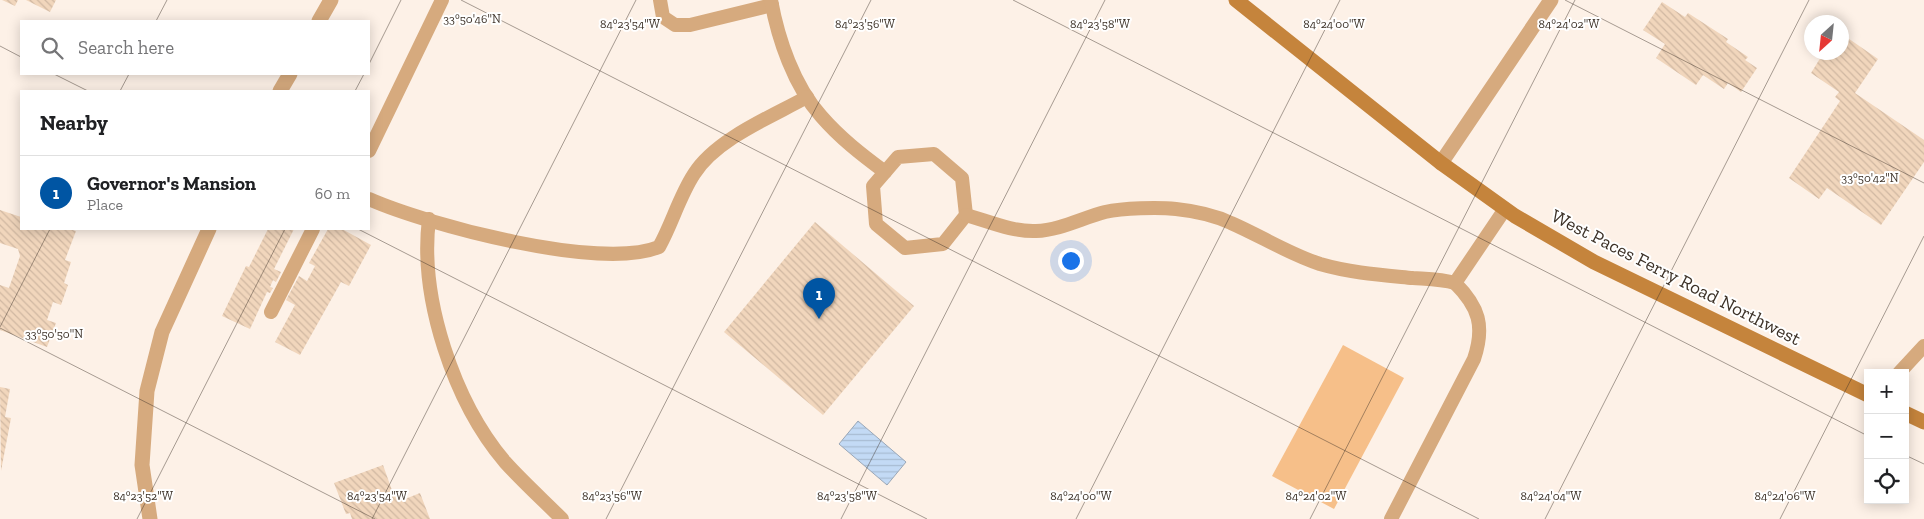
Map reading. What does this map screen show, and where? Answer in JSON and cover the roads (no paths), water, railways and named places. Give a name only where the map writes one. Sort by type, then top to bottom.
[{"type":"main road","name":"West Paces Ferry Road Northwest","points":[[1236,0],[1441,163],[1505,209],[1594,262],[1864,393]]},
{"type":"main road","points":[[1907,414],[1924,422]]},
{"type":"street","points":[[320,20],[331,0]]},
{"type":"street","points":[[1441,163],[1551,0]]},
{"type":"street","points":[[281,90],[289,75]]},
{"type":"street","points":[[150,519],[142,465],[147,391],[162,332],[209,230]]},
{"type":"lane","points":[[370,149],[442,0]]},
{"type":"lane","points":[[660,0],[664,17],[675,26],[690,25],[772,3],[788,57],[807,97],[820,116],[840,137],[885,172]]},
{"type":"lane","points":[[370,199],[429,219],[521,244],[604,253],[646,252],[659,247],[693,175],[713,152],[737,135],[807,97]]},
{"type":"lane","points":[[934,154],[962,178],[966,215],[943,244],[905,248],[876,224],[873,186],[885,172],[898,157],[934,154]]},
{"type":"lane","points":[[966,215],[1010,228],[1037,231],[1074,223],[1106,212],[1146,208],[1174,208],[1202,213],[1230,222],[1288,251],[1319,263],[1362,273],[1455,282],[1468,295],[1479,319],[1478,345],[1474,359],[1391,519]]},
{"type":"lane","points":[[1455,282],[1505,209]]},
{"type":"lane","points":[[429,219],[426,242],[427,260],[440,332],[452,372],[479,424],[500,455],[562,519]]},
{"type":"lane","points":[[271,312],[312,230]]},
{"type":"lane","points":[[1903,369],[1924,346]]},
{"type":"water","points":[[858,421],[906,462],[887,485],[839,444]]},
{"type":"place","name":"Governor's Mansion","points":[[819,319]]}]
